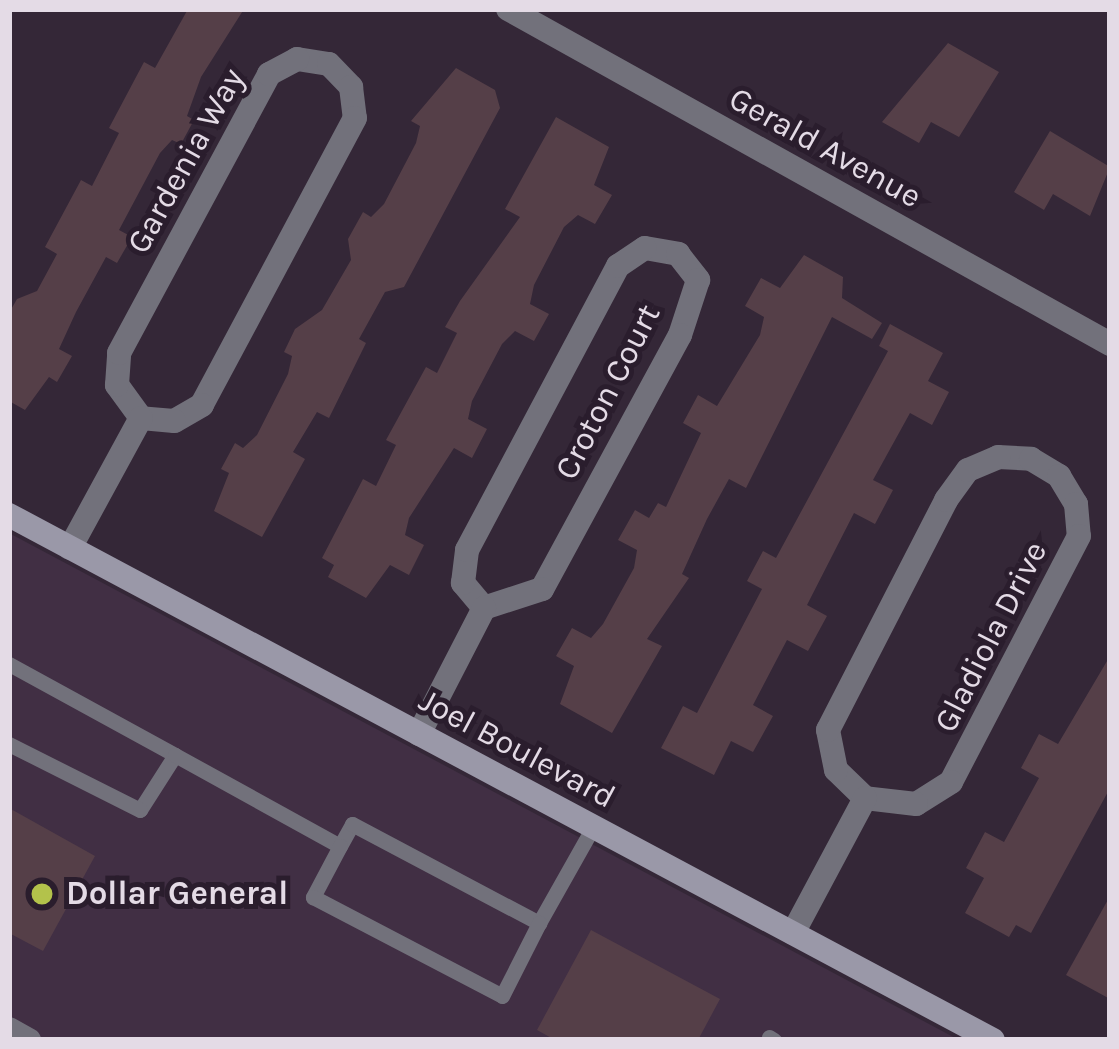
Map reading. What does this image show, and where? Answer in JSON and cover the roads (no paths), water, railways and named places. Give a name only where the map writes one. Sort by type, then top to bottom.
[{"type":"main road","name":"Joel Boulevard","points":[[9,515],[993,1040]]},
{"type":"street","name":"Gerald Avenue","points":[[508,9],[1110,344]]},
{"type":"street","name":"Gardenia Way","points":[[297,59],[329,64],[351,87],[356,118],[329,172],[202,405],[174,421],[141,418],[117,385],[119,352],[269,74],[297,59]]},
{"type":"street","name":"Croton Court","points":[[645,248],[678,254],[698,280],[680,335],[553,569],[542,589],[484,608],[463,583],[466,550],[618,266],[645,248]]},
{"type":"street","points":[[70,548],[141,418]]},
{"type":"street","name":"Gladiola Drive","points":[[998,457],[1031,459],[1059,476],[1076,504],[1079,536],[1062,579],[951,782],[916,804],[865,798],[836,770],[828,730],[845,686],[968,470],[998,457]]},
{"type":"street","points":[[418,734],[484,608]]},
{"type":"street","points":[[793,933],[865,798]]},
{"type":"street","points":[[9,1029],[29,1040]]},
{"type":"lane","points":[[9,664],[340,846]]},
{"type":"lane","points":[[9,744],[140,810],[175,755]]},
{"type":"lane","points":[[539,923],[352,824],[314,897],[502,996],[592,827]]},
{"type":"place","name":"Dollar General","points":[[42,894]]}]
